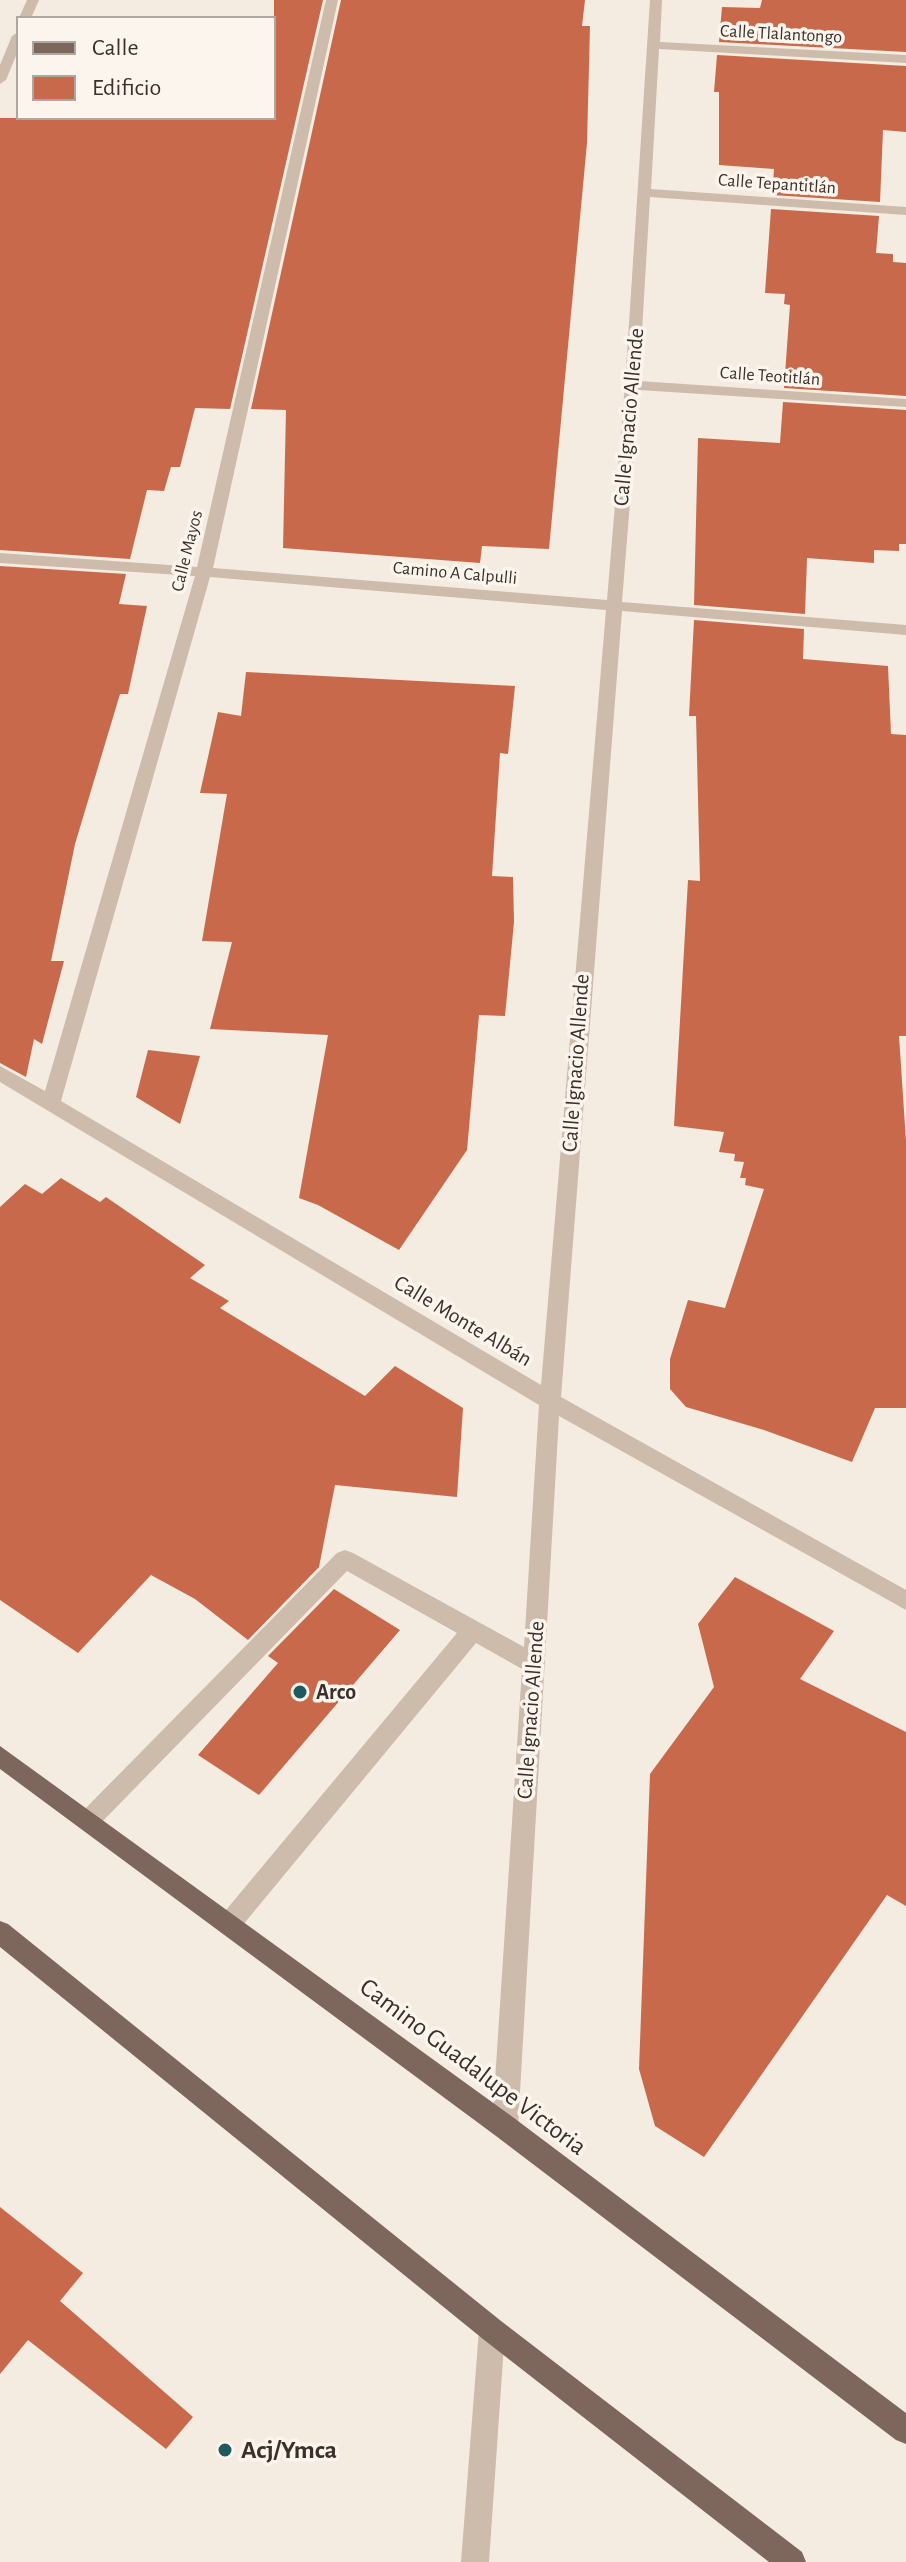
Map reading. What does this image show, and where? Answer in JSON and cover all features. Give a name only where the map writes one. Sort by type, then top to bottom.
[{"type":"main road","name":"Camino Guadalupe Victoria","points":[[0,1756],[505,2127],[906,2430]]},
{"type":"main road","points":[[0,1932],[492,2330],[792,2562]]},
{"type":"street","name":"Calle Mayos","points":[[51,1103],[204,572],[332,0]]},
{"type":"street","name":"Calle Ignacio Allende","points":[[505,2127],[550,1401],[632,385],[656,0]]},
{"type":"street","points":[[0,80],[16,41]]},
{"type":"street","name":"Calle Tlalantongo","points":[[654,45],[906,59]]},
{"type":"street","name":"Calle Tepantitlán","points":[[645,193],[906,211]]},
{"type":"street","name":"Calle Teotitlán","points":[[632,385],[906,403]]},
{"type":"street","name":"Camino A Calpulli","points":[[0,558],[906,630]]},
{"type":"street","name":"Calle Monte Albán","points":[[0,1073],[550,1401],[906,1601]]},
{"type":"street","points":[[88,1821],[345,1559],[534,1664]]},
{"type":"street","points":[[229,1924],[473,1630]]},
{"type":"street","points":[[475,2562],[492,2330]]},
{"type":"building","points":[[274,0],[323,0],[230,409],[195,408],[180,467],[171,467],[164,491],[147,490],[130,559],[0,550],[0,118],[276,120]]},
{"type":"building","points":[[341,0],[585,0],[582,26],[590,26],[587,143],[549,549],[482,546],[480,563],[283,548],[286,410],[251,409]]},
{"type":"building","points":[[762,0],[906,0],[906,52],[719,42],[722,7],[760,8]]},
{"type":"building","points":[[717,55],[906,66],[906,132],[883,130],[880,202],[772,195],[774,169],[719,165],[719,92],[714,92]]},
{"type":"building","points":[[771,209],[879,216],[876,253],[893,254],[893,262],[906,263],[906,396],[784,388],[790,305],[784,304],[785,294],[765,293]]},
{"type":"building","points":[[783,402],[906,410],[906,544],[899,544],[899,551],[874,550],[874,563],[807,558],[805,614],[694,605],[698,438],[780,443]]},
{"type":"building","points":[[0,566],[126,574],[119,604],[147,606],[128,694],[120,694],[75,844],[51,961],[64,961],[42,1044],[34,1039],[26,1077],[0,1063]]},
{"type":"building","points":[[694,620],[804,629],[803,659],[888,666],[891,734],[906,735],[906,1036],[899,1036],[906,1141],[906,1408],[875,1408],[852,1462],[764,1430],[686,1407],[670,1389],[670,1359],[688,1300],[725,1308],[764,1189],[745,1185],[746,1178],[740,1178],[744,1162],[734,1161],[735,1154],[719,1152],[724,1132],[674,1126],[688,880],[700,881],[696,716],[689,716]]},
{"type":"building","points":[[246,672],[515,686],[508,754],[500,753],[492,876],[513,877],[514,922],[505,1016],[479,1015],[467,1150],[399,1250],[318,1205],[299,1198],[328,1035],[210,1029],[232,942],[202,941],[227,794],[200,793],[218,712],[241,716]]},
{"type":"building","points":[[148,1050],[200,1056],[180,1124],[136,1097]]},
{"type":"building","points":[[61,1178],[100,1202],[106,1197],[205,1265],[190,1278],[229,1301],[220,1308],[365,1396],[395,1366],[463,1408],[457,1497],[335,1485],[319,1567],[248,1640],[195,1599],[151,1575],[78,1653],[0,1600],[0,1207],[25,1184],[42,1194]]},
{"type":"building","points":[[735,1577],[834,1631],[800,1679],[906,1732],[906,1906],[887,1895],[704,2157],[655,2126],[639,2069],[650,1774],[714,1687],[698,1624]]},
{"type":"building","name":"Arco","points":[[334,1589],[400,1630],[259,1795],[198,1755],[278,1663],[268,1656]]},
{"type":"building","points":[[0,2207],[83,2273],[60,2301],[193,2417],[166,2449],[28,2340],[0,2374]]},
{"type":"place","name":"Arco","points":[[300,1692]]},
{"type":"place","name":"Acj/Ymca","points":[[225,2450]]}]
